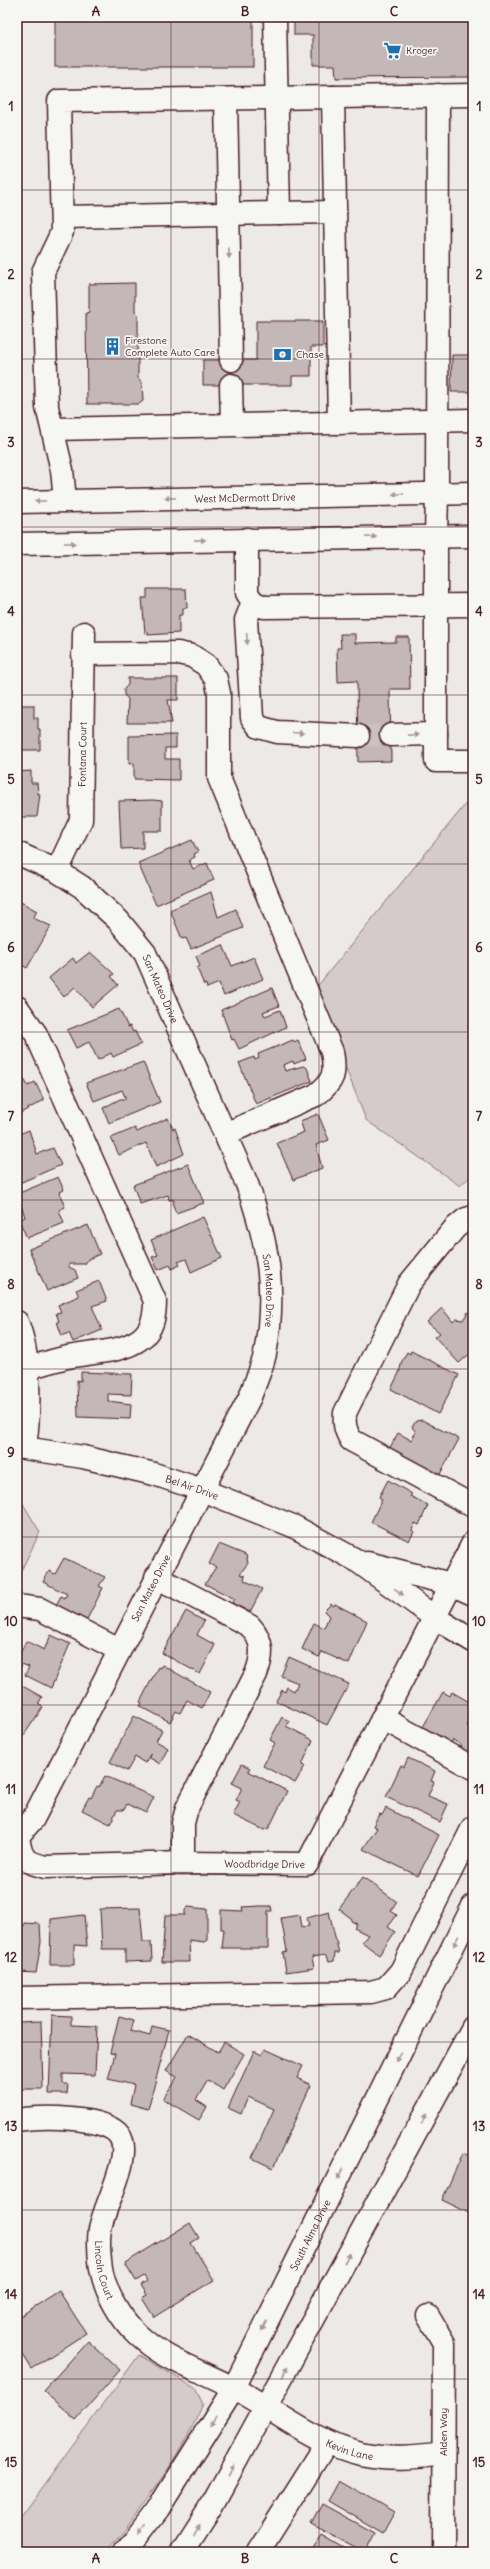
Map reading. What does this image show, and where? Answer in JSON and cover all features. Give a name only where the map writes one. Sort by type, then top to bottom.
[{"type":"street","points":[[275,17],[279,213]]},
{"type":"street","points":[[438,95],[436,761],[473,761]]},
{"type":"street","points":[[65,500],[62,470],[47,407],[44,272],[62,232],[59,101],[473,95]]},
{"type":"street","points":[[333,97],[339,422]]},
{"type":"street","points":[[226,99],[230,360]]},
{"type":"street","points":[[62,217],[335,212]]},
{"type":"street","points":[[231,385],[232,424]]},
{"type":"street","points":[[53,429],[473,420]]},
{"type":"street","name":"West McDermott Drive","points":[[17,502],[473,493]]},
{"type":"street","points":[[17,544],[473,536]]},
{"type":"street","points":[[247,539],[247,593],[253,602],[264,607],[473,605]]},
{"type":"street","points":[[253,602],[246,620],[252,718],[259,727],[277,732],[358,736]]},
{"type":"street","name":"Fontana Court","points":[[57,871],[81,820],[83,643],[178,653],[192,656],[206,665],[216,679],[219,693],[219,778],[332,1052],[334,1073],[329,1085],[316,1095],[225,1134]]},
{"type":"street","points":[[391,735],[436,734]]},
{"type":"street","name":"San Mateo Drive","points":[[17,853],[57,871],[82,887],[118,920],[145,953],[225,1134],[260,1220],[271,1276],[270,1318],[264,1356],[250,1397],[156,1577],[33,1819],[18,1836],[20,1854]]},
{"type":"street","points":[[17,1007],[36,1034],[155,1301],[155,1315],[150,1328],[141,1339],[129,1346],[67,1357],[26,1368]]},
{"type":"street","points":[[473,1217],[466,1219],[455,1228],[409,1284],[346,1413],[344,1422],[345,1430],[351,1440],[473,1506]]},
{"type":"street","points":[[17,1322],[26,1368],[28,1426],[21,1447]]},
{"type":"street","name":"Bel Air Drive","points":[[21,1447],[83,1457],[147,1472],[202,1490],[293,1526],[356,1560],[434,1616],[473,1641]]},
{"type":"street","name":"Woodbridge Drive","points":[[20,1854],[28,1862],[45,1867],[183,1863],[307,1864],[473,1542]]},
{"type":"street","name":"Bel Air Drive","points":[[356,1560],[451,1584],[473,1594]]},
{"type":"street","points":[[156,1577],[250,1626],[258,1634],[262,1648],[262,1659],[256,1674],[187,1808],[183,1823],[183,1863]]},
{"type":"street","points":[[17,1606],[40,1609],[119,1650]]},
{"type":"street","points":[[382,1718],[473,1768]]},
{"type":"street","points":[[17,1998],[371,1992],[386,1988],[401,1971],[473,1827]]},
{"type":"street","name":"South Alma Drive","points":[[125,2552],[158,2508],[234,2388],[473,1906]]},
{"type":"street","points":[[182,2552],[212,2505],[473,2027]]},
{"type":"street","name":"Lincoln Court","points":[[17,2120],[46,2118],[70,2119],[101,2124],[119,2134],[125,2148],[106,2204],[100,2229],[98,2249],[101,2270],[115,2307],[137,2334],[167,2357],[234,2388],[266,2406]]},
{"type":"street","name":"Alden Way","points":[[428,2316],[444,2343],[443,2552]]},
{"type":"street","name":"Kevin Lane","points":[[266,2406],[311,2436],[326,2443],[361,2454],[400,2459],[443,2454]]},
{"type":"street","points":[[258,2552],[326,2443]]},
{"type":"shaded area","points":[[473,795],[473,1174],[460,1186],[366,1120],[315,989]]},
{"type":"shaded area","points":[[17,1494],[40,1532],[17,1579]]},
{"type":"shaded area","points":[[139,2355],[195,2388],[203,2404],[184,2442],[160,2481],[107,2552],[17,2552],[17,2522]]},
{"type":"building","points":[[55,17],[253,17],[253,67],[55,67]]},
{"type":"building","name":"Kroger","points":[[294,17],[473,17],[473,77],[336,78],[335,65],[313,65],[313,35],[294,35]]},
{"type":"building","name":"Firestone Complete Auto Care","points":[[135,283],[135,311],[138,314],[138,378],[142,382],[143,401],[139,404],[87,404],[86,313],[89,312],[89,284]]},
{"type":"building","name":"Chase","points":[[256,321],[323,321],[323,347],[311,347],[311,376],[292,376],[292,385],[203,385],[203,360],[256,360]]},
{"type":"building","points":[[452,355],[473,355],[473,392],[451,392]]},
{"type":"building","points":[[17,589],[19,600],[21,600],[22,621],[17,622]]},
{"type":"building","points":[[147,589],[186,589],[187,608],[183,608],[183,615],[179,615],[179,633],[148,635],[148,632],[145,633],[142,598],[147,598]]},
{"type":"building","points":[[340,634],[355,634],[355,643],[396,642],[396,637],[409,637],[410,689],[390,689],[391,761],[358,762],[357,681],[338,682],[337,648],[341,648]]},
{"type":"building","points":[[17,652],[21,654],[21,694],[17,694]]},
{"type":"building","points":[[128,678],[178,678],[178,700],[168,700],[172,723],[127,723],[128,699],[124,695],[124,689],[128,685]]},
{"type":"building","points":[[17,705],[34,705],[34,718],[38,718],[38,729],[40,729],[40,750],[17,750]]},
{"type":"building","points":[[176,735],[176,748],[165,748],[165,759],[179,759],[179,780],[134,779],[134,763],[129,764],[129,736]]},
{"type":"building","points":[[31,771],[31,783],[37,783],[38,794],[40,794],[37,817],[17,817],[17,772]]},
{"type":"building","points":[[119,801],[162,801],[162,831],[143,831],[143,848],[121,849]]},
{"type":"building","points":[[192,840],[198,852],[194,854],[195,857],[189,860],[193,869],[207,863],[214,880],[156,905],[138,863]]},
{"type":"building","points":[[211,892],[218,917],[236,909],[243,928],[191,949],[186,938],[182,939],[170,910]]},
{"type":"building","points":[[17,900],[37,911],[33,918],[51,926],[27,968],[17,962]]},
{"type":"building","points":[[223,945],[232,966],[254,957],[263,979],[224,996],[219,983],[207,988],[206,984],[204,985],[197,968],[200,966],[196,956]]},
{"type":"building","points":[[90,952],[114,974],[111,976],[118,985],[92,1007],[75,987],[64,997],[49,978],[73,958],[76,963]]},
{"type":"building","points":[[272,988],[279,1006],[263,1012],[265,1016],[280,1010],[286,1027],[239,1049],[234,1039],[232,1040],[221,1010]]},
{"type":"building","points":[[119,1009],[128,1027],[130,1026],[133,1032],[135,1031],[141,1044],[113,1057],[111,1053],[98,1060],[89,1042],[76,1048],[67,1030]]},
{"type":"building","points":[[293,1040],[294,1042],[298,1040],[306,1059],[294,1064],[293,1061],[283,1065],[285,1071],[303,1066],[307,1068],[312,1081],[256,1104],[239,1063],[254,1057],[255,1060],[259,1058],[258,1054]]},
{"type":"building","points":[[143,1062],[160,1102],[109,1123],[103,1108],[120,1099],[126,1099],[122,1090],[94,1101],[86,1083]]},
{"type":"building","points":[[17,1075],[24,1079],[28,1086],[35,1082],[44,1100],[17,1115]]},
{"type":"building","points":[[318,1114],[329,1140],[316,1145],[322,1168],[293,1180],[277,1143],[304,1132],[300,1121]]},
{"type":"building","points":[[168,1118],[173,1129],[175,1128],[184,1154],[156,1167],[146,1143],[119,1155],[111,1138],[135,1128],[137,1132]]},
{"type":"building","points":[[29,1130],[37,1154],[53,1148],[61,1165],[17,1184],[17,1135]]},
{"type":"building","points":[[188,1164],[204,1203],[176,1213],[173,1205],[174,1200],[169,1200],[168,1195],[140,1204],[133,1185]]},
{"type":"building","points":[[58,1177],[64,1190],[59,1192],[65,1207],[59,1210],[64,1223],[27,1238],[19,1220],[25,1217],[22,1208],[17,1208],[17,1194]]},
{"type":"building","points":[[203,1217],[222,1258],[191,1272],[186,1259],[178,1262],[180,1265],[172,1269],[170,1265],[158,1270],[152,1257],[158,1255],[151,1240]]},
{"type":"building","points":[[88,1225],[100,1254],[88,1259],[85,1264],[69,1264],[69,1267],[75,1270],[78,1278],[47,1291],[29,1249]]},
{"type":"building","points":[[99,1281],[107,1301],[92,1306],[102,1330],[73,1342],[69,1333],[62,1336],[57,1322],[59,1321],[56,1313],[61,1312],[58,1305],[79,1296],[76,1290]]},
{"type":"building","points":[[442,1308],[453,1322],[456,1319],[463,1320],[468,1312],[473,1313],[473,1351],[459,1363],[435,1337],[440,1333],[427,1322]]},
{"type":"building","points":[[411,1351],[459,1375],[438,1414],[391,1389],[399,1373],[402,1361],[407,1352],[410,1354]]},
{"type":"building","points":[[81,1372],[132,1374],[131,1395],[108,1394],[108,1401],[131,1404],[130,1419],[78,1417],[77,1380],[81,1381]]},
{"type":"building","points":[[422,1420],[459,1439],[439,1476],[388,1451],[398,1433],[411,1440],[416,1432],[412,1427],[416,1421]]},
{"type":"building","points":[[388,1480],[412,1494],[410,1496],[428,1505],[419,1525],[415,1523],[412,1530],[414,1532],[409,1541],[371,1522],[382,1499],[379,1497]]},
{"type":"building","points":[[219,1544],[246,1555],[248,1563],[240,1574],[245,1576],[244,1580],[262,1589],[250,1612],[232,1603],[235,1599],[205,1584],[216,1567],[209,1564]]},
{"type":"building","points":[[64,1558],[105,1577],[99,1586],[103,1588],[85,1623],[55,1607],[61,1596],[65,1598],[67,1594],[43,1582],[49,1571],[55,1574]]},
{"type":"building","points":[[331,1604],[334,1606],[335,1604],[367,1621],[349,1664],[322,1652],[319,1657],[302,1649],[314,1623],[324,1628],[329,1616],[324,1611]]},
{"type":"building","points":[[186,1611],[204,1621],[197,1635],[215,1645],[200,1674],[162,1653]]},
{"type":"building","points":[[51,1635],[70,1644],[51,1688],[25,1675],[29,1667],[22,1664],[20,1668],[17,1666],[17,1660],[26,1641],[44,1650]]},
{"type":"building","points":[[289,1657],[349,1684],[327,1725],[276,1701],[282,1690],[285,1692],[287,1687],[294,1691],[298,1683],[281,1676]]},
{"type":"building","points":[[162,1665],[210,1692],[202,1708],[187,1700],[180,1713],[176,1711],[170,1722],[140,1706],[142,1703],[140,1702],[158,1667],[160,1668]]},
{"type":"building","points":[[17,1683],[42,1697],[38,1704],[43,1707],[22,1738],[17,1736]]},
{"type":"building","points":[[443,1692],[450,1696],[452,1692],[473,1704],[473,1717],[467,1725],[473,1729],[473,1755],[460,1748],[461,1745],[453,1740],[451,1743],[423,1727]]},
{"type":"building","points":[[134,1716],[162,1730],[156,1741],[168,1748],[160,1764],[150,1758],[151,1753],[145,1763],[135,1757],[127,1771],[110,1762]]},
{"type":"building","points":[[282,1717],[289,1721],[286,1726],[313,1740],[302,1765],[305,1766],[295,1783],[263,1766],[275,1743],[270,1740]]},
{"type":"building","points":[[408,1758],[435,1771],[431,1781],[434,1782],[428,1796],[448,1804],[440,1822],[386,1797],[401,1765],[404,1767]]},
{"type":"building","points":[[242,1764],[250,1768],[248,1771],[287,1791],[269,1828],[264,1830],[233,1815],[240,1802],[236,1800],[242,1788],[232,1783]]},
{"type":"building","points":[[105,1776],[154,1797],[146,1813],[127,1804],[124,1810],[117,1810],[110,1824],[82,1810],[89,1797],[91,1798],[97,1786],[99,1787]]},
{"type":"building","points":[[386,1808],[439,1835],[418,1876],[363,1849],[377,1828],[373,1826],[379,1814],[382,1815]]},
{"type":"building","points":[[363,1877],[397,1902],[391,1911],[397,1915],[388,1927],[395,1932],[379,1955],[362,1942],[368,1935],[354,1928],[357,1924],[351,1921],[352,1919],[339,1909]]},
{"type":"building","points":[[271,1906],[272,1911],[268,1911],[268,1948],[222,1948],[224,1929],[221,1929],[221,1910],[243,1911],[242,1907]]},
{"type":"building","points":[[188,1907],[207,1909],[207,1940],[204,1942],[189,1940],[190,1962],[162,1962],[165,1915],[185,1915],[185,1910]]},
{"type":"building","points":[[140,1908],[143,1942],[151,1942],[152,1961],[125,1962],[125,1949],[102,1949],[100,1909]]},
{"type":"building","points":[[329,1912],[339,1953],[335,1953],[334,1961],[329,1962],[325,1955],[312,1957],[314,1968],[286,1972],[283,1952],[287,1951],[281,1918],[300,1915],[302,1927],[309,1926],[307,1918]]},
{"type":"building","points":[[84,1915],[87,1946],[74,1945],[74,1965],[50,1965],[51,1919]]},
{"type":"building","points":[[24,1923],[40,1924],[41,1942],[36,1973],[19,1972],[17,1925],[24,1926]]},
{"type":"building","points":[[52,2015],[71,2016],[71,2025],[97,2026],[95,2075],[63,2074],[63,2084],[68,2084],[67,2094],[49,2094]]},
{"type":"building","points":[[119,2016],[134,2020],[131,2031],[150,2036],[152,2026],[169,2030],[148,2109],[130,2104],[134,2085],[108,2079],[115,2054],[110,2053]]},
{"type":"building","points":[[41,2022],[43,2089],[17,2089],[17,2023]]},
{"type":"building","points":[[188,2034],[218,2052],[224,2042],[244,2054],[223,2090],[208,2080],[196,2100],[207,2107],[199,2120],[163,2099],[177,2077],[166,2071]]},
{"type":"building","points":[[265,2049],[303,2066],[297,2078],[311,2085],[273,2168],[252,2158],[274,2109],[248,2097],[241,2114],[228,2108],[254,2051],[262,2055]]},
{"type":"building","points":[[463,2153],[473,2157],[473,2215],[442,2200]]},
{"type":"building","points":[[190,2223],[199,2238],[191,2243],[214,2280],[154,2317],[142,2298],[147,2295],[141,2285],[147,2281],[144,2276],[136,2281],[125,2263]]},
{"type":"building","points":[[59,2291],[86,2333],[31,2369],[17,2347],[17,2318]]},
{"type":"building","points":[[88,2341],[120,2370],[76,2420],[43,2391]]},
{"type":"building","points":[[339,2481],[394,2513],[383,2533],[328,2501]]},
{"type":"building","points":[[322,2504],[375,2533],[365,2552],[311,2524]]},
{"type":"building","points":[[322,2535],[351,2552],[311,2552]]},
{"type":"tunnel","points":[[358,736],[391,735]]},
{"type":"place","name":"Kroger","points":[[393,50]]},
{"type":"place","name":"Firestone Complete Auto Care","points":[[112,346]]},
{"type":"place","name":"Chase","points":[[283,354]]}]
